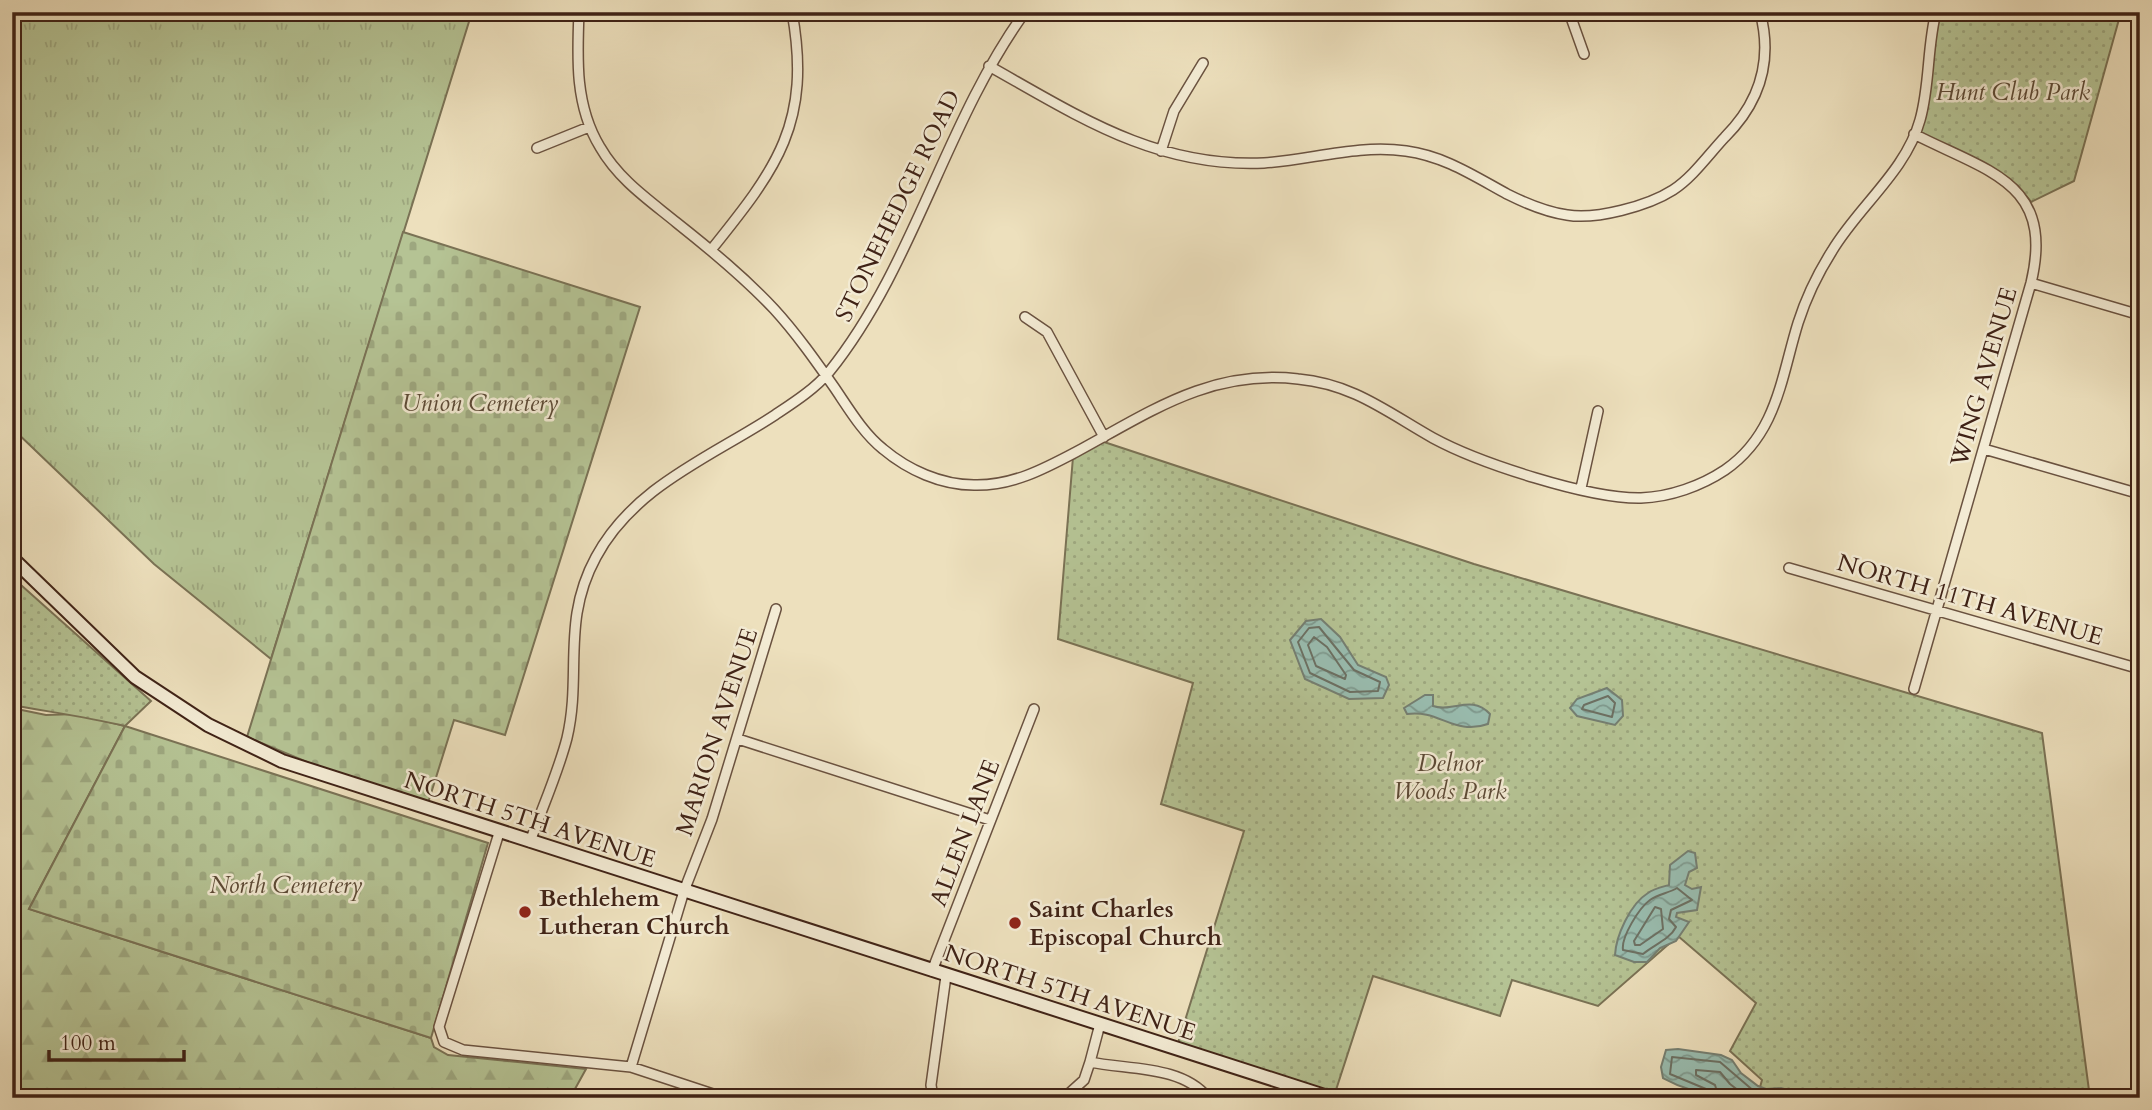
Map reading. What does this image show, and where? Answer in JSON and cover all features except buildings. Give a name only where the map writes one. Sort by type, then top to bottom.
[{"type":"main road","name":"NORTH 5TH AVENUE","points":[[12,558],[135,677],[219,731],[310,772],[1331,1098]]},
{"type":"street","points":[[579,12],[579,85],[589,127],[610,164],[629,184],[711,250],[776,312],[873,440],[887,452],[926,475],[952,483],[975,486],[1024,477],[1104,437],[1157,406],[1209,386],[1266,377],[1302,379],[1346,390],[1381,405],[1434,438],[1478,458],[1581,488],[1642,498],[1671,494],[1725,470],[1746,452],[1765,429],[1779,397],[1799,323],[1819,273],[1847,228],[1895,168],[1920,122],[1937,12]]},
{"type":"street","points":[[711,250],[764,184],[787,134],[799,73],[792,12]]},
{"type":"street","name":"STONEHEDGE ROAD","points":[[530,842],[567,738],[572,701],[575,619],[581,590],[609,536],[626,516],[671,477],[775,415],[826,376],[871,316],[989,66],[1025,12]]},
{"type":"street","points":[[1569,12],[1584,54]]},
{"type":"street","points":[[989,66],[1098,128],[1161,151],[1189,158],[1242,163],[1352,151],[1407,151],[1455,165],[1537,207],[1569,216],[1633,208],[1675,189],[1747,113],[1764,71],[1765,33],[1760,12]]},
{"type":"street","points":[[1161,151],[1174,111],[1203,63]]},
{"type":"street","points":[[537,148],[589,127]]},
{"type":"street","name":"WING AVENUE","points":[[1914,134],[1999,177],[2022,196],[2037,226],[2036,264],[2031,283],[1914,689]]},
{"type":"street","points":[[2031,283],[2140,315]]},
{"type":"street","points":[[1025,317],[1047,332],[1104,437]]},
{"type":"street","points":[[1581,488],[1598,411]]},
{"type":"street","points":[[1984,449],[2140,494]]},
{"type":"street","name":"NORTH 11TH AVENUE","points":[[1789,568],[2140,669]]},
{"type":"street","name":"MARION AVENUE","points":[[631,1067],[684,891],[712,819],[776,608]]},
{"type":"street","name":"ALLEN LANE","points":[[932,971],[1034,709]]},
{"type":"street","points":[[737,739],[990,820]]},
{"type":"street","points":[[499,833],[439,1027],[444,1042],[463,1051],[631,1067],[725,1098]]},
{"type":"street","points":[[2137,872],[2140,884]]},
{"type":"street","points":[[933,1098],[931,1085],[946,976]]},
{"type":"street","points":[[1064,1098],[1084,1080],[1100,1024]]},
{"type":"street","points":[[1090,1062],[1181,1078],[1208,1098]]},
{"type":"green space","points":[[12,12],[472,12],[271,659],[154,564],[12,428]]},
{"type":"green space","name":"Hunt Club Park","points":[[1940,12],[2121,12],[2074,181],[2031,202],[2018,186],[1920,134]]},
{"type":"green space","name":"Union Cemetery","points":[[403,232],[640,307],[505,735],[454,720],[428,803],[324,769],[247,737]]},
{"type":"green space","name":"Delnor Woods Park","points":[[1101,441],[1474,564],[2042,733],[2090,1098],[1757,1098],[1762,1080],[1730,1051],[1756,1003],[1678,936],[1598,1006],[1512,980],[1500,1016],[1373,976],[1335,1093],[1178,1043],[1244,831],[1161,804],[1193,683],[1058,639],[1073,457]]},
{"type":"green space","points":[[12,577],[151,701],[125,726],[12,705]]},
{"type":"green space","points":[[12,708],[46,715],[76,714],[125,726],[29,909],[431,1038],[434,1047],[448,1055],[586,1069],[570,1098],[12,1098]]},
{"type":"green space","name":"North Cemetery","points":[[125,726],[488,843],[431,1038],[29,909]]},
{"type":"water","points":[[1321,619],[1340,637],[1358,665],[1386,677],[1389,685],[1383,698],[1349,699],[1305,679],[1290,640],[1306,621]]},
{"type":"water","points":[[1607,688],[1622,700],[1623,716],[1615,725],[1577,716],[1570,708],[1577,699]]},
{"type":"water","points":[[1425,695],[1433,695],[1433,706],[1440,708],[1476,705],[1483,708],[1490,714],[1488,724],[1466,727],[1428,715],[1407,714],[1404,708]]},
{"type":"water","points":[[1688,851],[1695,853],[1697,868],[1689,872],[1685,885],[1692,889],[1701,887],[1697,910],[1677,913],[1676,917],[1689,922],[1676,941],[1660,948],[1647,962],[1634,962],[1615,955],[1621,930],[1630,912],[1648,893],[1669,885],[1670,865]]},
{"type":"water","points":[[1666,1050],[1721,1055],[1732,1060],[1741,1073],[1758,1086],[1766,1089],[1781,1088],[1815,1098],[1737,1098],[1681,1086],[1663,1078],[1661,1067]]},
{"type":"place","name":"Bethlehem Lutheran Church","points":[[525,912]]},
{"type":"place","name":"Saint Charles Episcopal Church","points":[[1015,923]]}]
